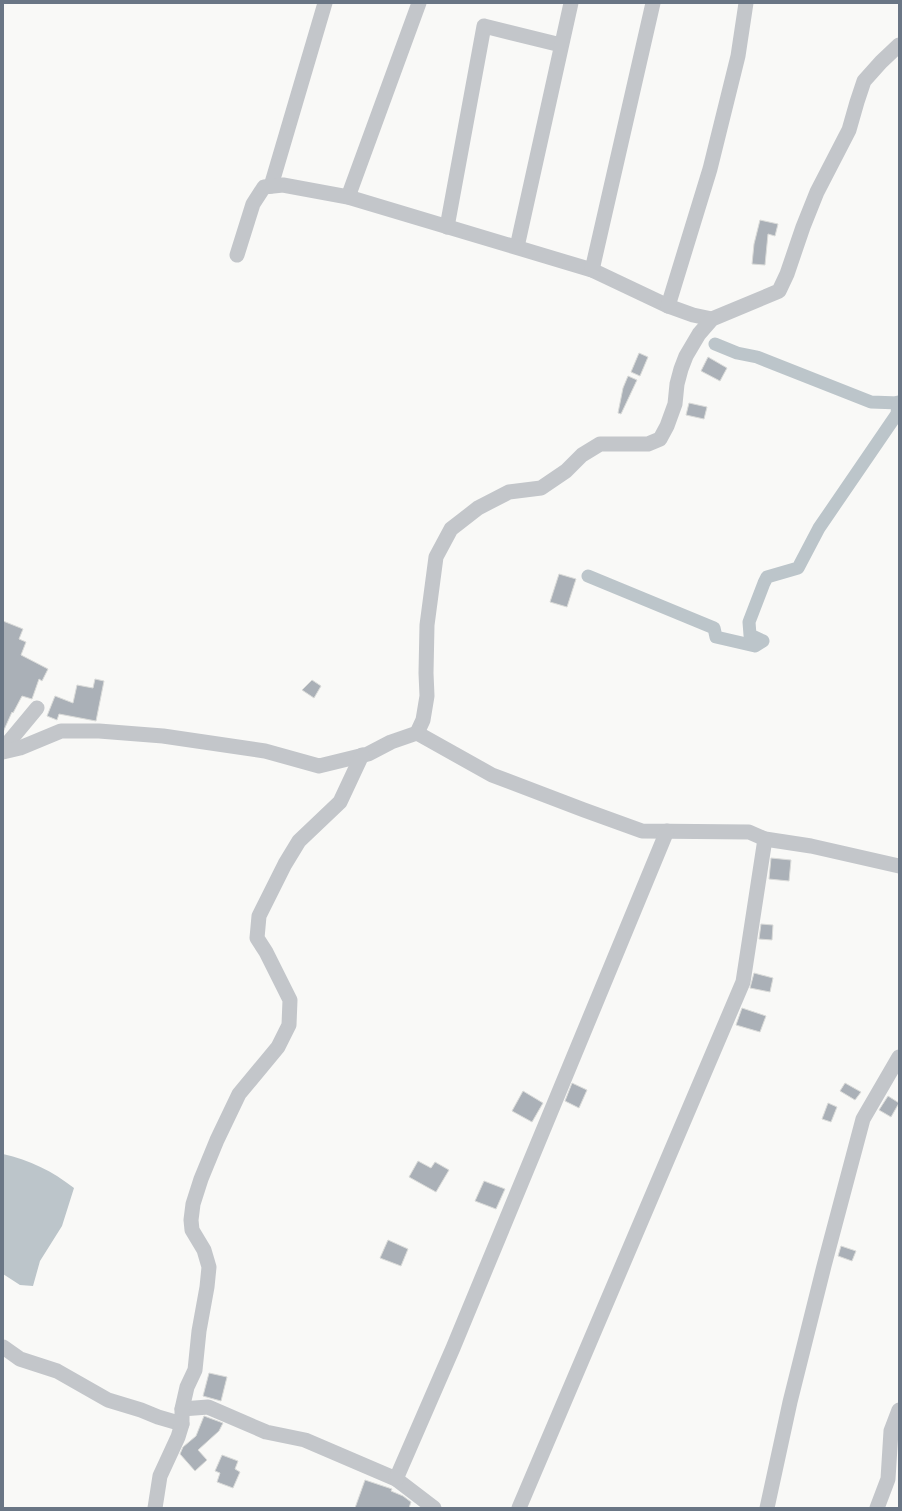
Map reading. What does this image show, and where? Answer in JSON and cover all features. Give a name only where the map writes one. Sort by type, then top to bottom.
[{"type":"street","points":[[271,186],[325,3]]},
{"type":"street","points":[[348,197],[419,3]]},
{"type":"street","points":[[517,247],[571,3]]},
{"type":"street","points":[[592,270],[652,3]]},
{"type":"street","points":[[668,306],[710,168],[738,56],[746,3]]},
{"type":"street","points":[[446,227],[484,26],[561,45]]},
{"type":"street","points":[[3,751],[20,748],[61,731],[99,731],[163,736],[265,751],[319,766],[368,754],[390,742],[417,733],[423,720],[427,696],[427,625],[436,557],[451,529],[478,508],[509,492],[541,488],[566,471],[582,455],[600,444],[648,444],[660,438],[667,426],[675,404],[676,384],[686,356],[699,334],[712,319],[779,291],[787,274],[817,192],[849,130],[864,81],[899,45]]},
{"type":"street","points":[[236,255],[253,204],[264,187],[283,185],[348,197],[592,270],[668,306],[693,315],[712,319]]},
{"type":"street","points":[[3,751],[37,708]]},
{"type":"street","points":[[417,733],[492,775],[642,831],[749,832],[765,840],[811,846],[899,866]]},
{"type":"street","points":[[155,1508],[160,1476],[178,1437],[186,1387],[195,1370],[199,1331],[207,1286],[209,1267],[204,1250],[192,1230],[191,1220],[193,1204],[201,1179],[217,1140],[239,1094],[278,1047],[289,1025],[290,1000],[266,952],[257,938],[259,916],[284,864],[299,841],[340,802],[362,755]]},
{"type":"street","points":[[396,1479],[453,1348],[667,831]]},
{"type":"street","points":[[519,1508],[743,982],[765,840]]},
{"type":"street","points":[[767,1508],[790,1402],[863,1119],[899,1057]]},
{"type":"street","points":[[3,1347],[20,1359],[57,1371],[108,1400],[158,1417],[182,1416],[208,1407],[266,1432],[305,1440],[396,1479],[434,1508]]},
{"type":"street","points":[[877,1508],[888,1479],[891,1431],[899,1410]]},
{"type":"shaded area","points":[[3,1154],[22,1159],[40,1167],[57,1176],[74,1188],[62,1226],[40,1261],[33,1286],[20,1285],[3,1274]]},
{"type":"building","points":[[760,220],[778,224],[775,236],[768,234],[765,265],[752,264],[754,244]]},
{"type":"building","points":[[639,353],[648,357],[640,376],[631,372]]},
{"type":"building","points":[[708,357],[727,368],[720,381],[701,371]]},
{"type":"building","points":[[628,376],[637,380],[621,414],[618,413],[623,388]]},
{"type":"building","points":[[689,403],[707,407],[704,419],[686,415]]},
{"type":"building","points":[[559,574],[576,579],[567,607],[550,602]]},
{"type":"building","points":[[3,621],[23,629],[19,639],[26,642],[21,655],[48,669],[42,681],[39,679],[32,699],[22,696],[13,713],[12,712],[3,732]]},
{"type":"building","points":[[95,679],[104,681],[96,721],[59,714],[57,720],[47,716],[55,696],[73,703],[77,685],[93,688]]},
{"type":"building","points":[[312,680],[321,686],[314,698],[302,690]]},
{"type":"building","points":[[771,858],[791,860],[789,881],[769,879]]},
{"type":"building","points":[[761,924],[773,925],[772,940],[759,939]]},
{"type":"building","points":[[754,973],[773,978],[770,992],[750,988]]},
{"type":"building","points":[[742,1008],[766,1016],[760,1032],[736,1025]]},
{"type":"building","points":[[572,1083],[587,1090],[579,1108],[565,1101]]},
{"type":"building","points":[[845,1083],[861,1092],[855,1100],[840,1091]]},
{"type":"building","points":[[523,1091],[543,1103],[532,1122],[512,1111]]},
{"type":"building","points":[[888,1096],[899,1103],[891,1117],[879,1110]]},
{"type":"building","points":[[828,1103],[837,1107],[831,1122],[822,1119]]},
{"type":"building","points":[[418,1161],[431,1168],[435,1162],[449,1170],[436,1192],[409,1177]]},
{"type":"building","points":[[484,1181],[505,1189],[496,1209],[475,1201]]},
{"type":"building","points":[[388,1240],[408,1249],[401,1266],[380,1258]]},
{"type":"building","points":[[841,1246],[856,1251],[852,1261],[838,1256]]},
{"type":"building","points":[[209,1373],[227,1377],[221,1401],[203,1396]]},
{"type":"building","points":[[204,1416],[223,1423],[219,1431],[198,1450],[207,1460],[195,1471],[180,1454],[183,1447],[196,1436]]},
{"type":"building","points":[[222,1455],[238,1461],[235,1469],[240,1472],[233,1488],[217,1482],[220,1473],[215,1471]]},
{"type":"building","points":[[365,1480],[392,1489],[391,1491],[403,1496],[411,1502],[409,1508],[355,1508]]},
{"type":"waterway","points":[[715,344],[737,353],[757,357],[871,402],[899,403]]},
{"type":"waterway","points":[[588,576],[714,628],[716,637],[755,646],[763,641],[750,635],[749,622],[767,577],[798,568],[819,528],[897,414],[898,402]]}]
